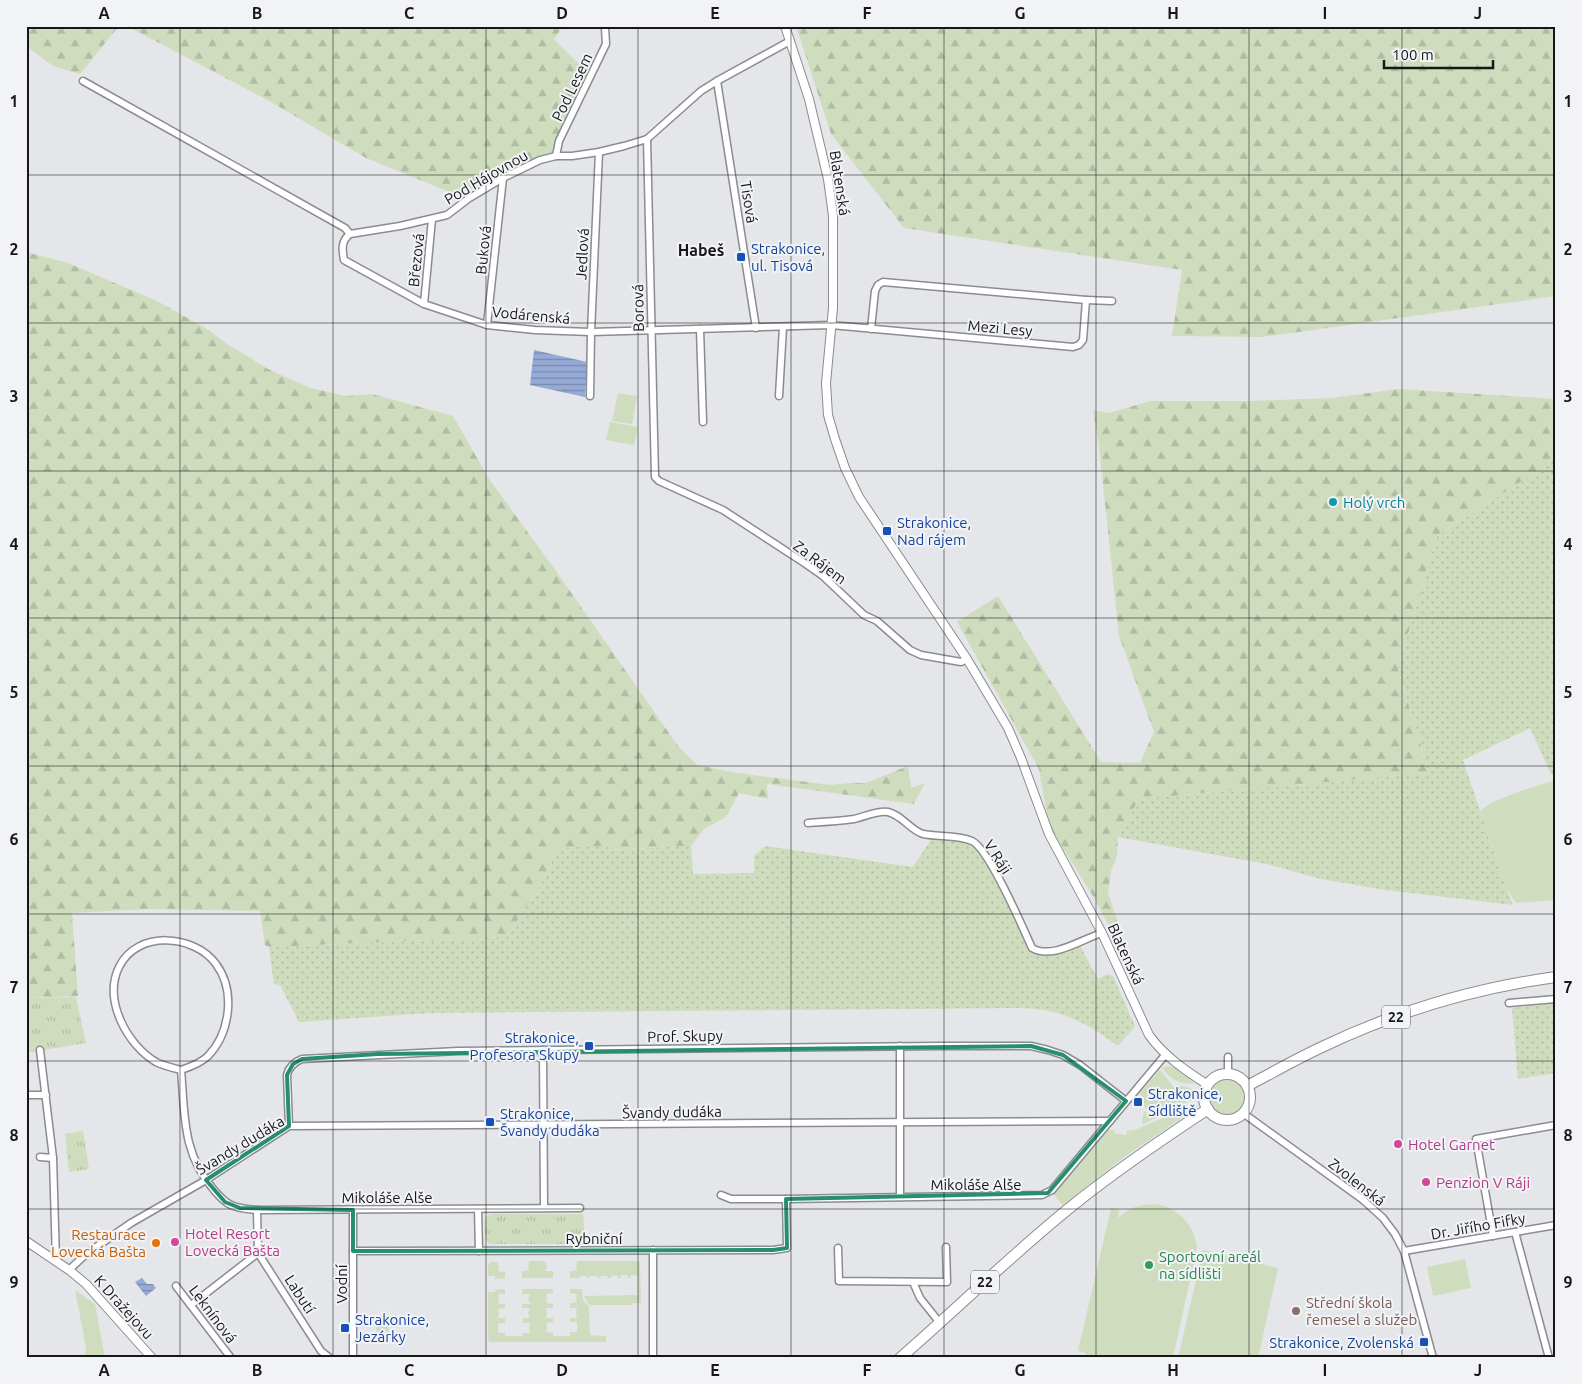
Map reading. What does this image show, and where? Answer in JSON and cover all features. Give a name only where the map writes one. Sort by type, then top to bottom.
[{"type":"main road","name":"22","points":[[1247,1086],[1322,1047],[1405,1014],[1491,989],[1556,977]]},
{"type":"main road","points":[[1228,1074],[1239,1077],[1247,1086],[1250,1100],[1243,1113],[1231,1119],[1225,1119],[1213,1114],[1208,1109],[1204,1097],[1208,1085],[1216,1077],[1228,1074]]},
{"type":"main road","name":"22","points":[[900,1358],[1070,1207],[1160,1140],[1208,1109]]},
{"type":"street","name":"Blatenská","points":[[785,26],[809,99],[829,188],[833,216],[831,325],[826,383],[828,414],[834,439],[845,468],[859,497],[967,658],[1008,728],[1049,834],[1102,933],[1144,1026],[1155,1044],[1178,1065],[1208,1085]]},
{"type":"street","name":"Pod Lesem","points":[[556,156],[559,141],[606,44],[605,28]]},
{"type":"street","name":"Pod Hájovnou","points":[[350,234],[400,226],[446,215],[468,199],[540,160],[556,156],[599,152],[647,139],[701,91],[790,41]]},
{"type":"street","points":[[83,81],[345,228],[350,234]]},
{"type":"street","name":"Tisová","points":[[717,81],[756,328]]},
{"type":"street","name":"Borová","points":[[647,139],[655,477]]},
{"type":"street","name":"Jedlová","points":[[590,396],[599,152]]},
{"type":"street","name":"Buková","points":[[487,325],[504,178]]},
{"type":"street","name":"Březová","points":[[424,304],[432,219]]},
{"type":"street","name":"Vodárenská","points":[[350,234],[344,238],[342,248],[344,260],[424,304],[487,325],[535,330],[591,332],[831,325]]},
{"type":"street","points":[[871,329],[875,291],[883,282],[1112,302]]},
{"type":"street","name":"Mezi Lesy","points":[[831,325],[1073,347],[1079,345],[1083,340],[1086,300]]},
{"type":"street","points":[[779,396],[783,327]]},
{"type":"street","points":[[700,330],[703,422]]},
{"type":"street","name":"Za Rájem","points":[[655,477],[659,481],[723,510],[806,564],[823,576],[864,615],[878,621],[910,650],[921,655],[961,662],[967,658]]},
{"type":"street","name":"V Ráji","points":[[808,824],[853,819],[886,811],[896,815],[918,832],[971,840],[979,847],[989,862],[1013,906],[1032,948],[1036,951],[1050,952],[1102,933]]},
{"type":"street","points":[[165,940],[185,944],[208,956],[217,965],[228,991],[228,1014],[216,1046],[207,1057],[195,1065],[181,1070],[157,1062],[142,1052],[124,1028],[114,999],[115,980],[122,961],[134,949],[156,941],[165,940]]},
{"type":"street","points":[[1509,1004],[1556,999]]},
{"type":"street","points":[[900,1046],[900,1197]]},
{"type":"street","name":"Prof. Skupy","points":[[289,1126],[287,1075],[293,1064],[302,1059],[458,1050],[1030,1046],[1048,1050],[1080,1065],[1126,1101]]},
{"type":"street","points":[[40,1050],[53,1158],[56,1261]]},
{"type":"street","points":[[543,1050],[544,1208]]},
{"type":"street","name":"Mikoláše Alše","points":[[721,1195],[731,1199],[786,1199],[1042,1195],[1052,1190],[1166,1054]]},
{"type":"street","points":[[1228,1057],[1228,1074]]},
{"type":"street","name":"Mikoláše Alše","points":[[181,1070],[186,1135],[192,1155],[206,1180],[225,1202],[240,1208],[258,1210],[580,1208]]},
{"type":"street","points":[[26,1095],[46,1095]]},
{"type":"street","name":"Zvolenská","points":[[1243,1113],[1362,1199],[1383,1218],[1395,1234],[1404,1251],[1433,1358]]},
{"type":"street","name":"Švandy dudáka","points":[[69,1270],[86,1254],[131,1224],[206,1180],[289,1126],[544,1126],[1110,1121]]},
{"type":"street","points":[[1493,1236],[1476,1139],[1556,1125]]},
{"type":"street","points":[[40,1157],[53,1158]]},
{"type":"street","name":"Rybniční","points":[[353,1251],[773,1250],[786,1248],[786,1199]]},
{"type":"street","points":[[478,1209],[479,1251]]},
{"type":"street","points":[[191,1305],[258,1253],[258,1210]]},
{"type":"street","name":"Vodní","points":[[353,1210],[353,1358]]},
{"type":"street","name":"Dr. Jiřího Fifky","points":[[1404,1251],[1556,1225]]},
{"type":"street","points":[[1515,1232],[1549,1358]]},
{"type":"street","name":"K Dražejovu","points":[[26,1241],[69,1270],[97,1295],[152,1358]]},
{"type":"street","points":[[838,1248],[839,1281],[947,1282],[946,1247]]},
{"type":"street","points":[[652,1250],[652,1358]]},
{"type":"street","name":"Labutí","points":[[258,1253],[321,1351],[330,1358]]},
{"type":"street","points":[[913,1282],[920,1298],[940,1323]]},
{"type":"street","name":"Leknínová","points":[[176,1286],[231,1358]]},
{"type":"highlighted area","points":[[1031,1046],[1063,1055],[1126,1101],[1048,1193],[786,1199],[787,1248],[773,1250],[353,1251],[353,1210],[240,1208],[225,1202],[206,1180],[289,1126],[287,1075],[293,1064],[302,1059],[378,1054]]},
{"type":"green space","points":[[26,26],[119,26],[80,74],[53,66],[26,46]]},
{"type":"green space","points":[[127,26],[563,26],[554,39],[592,77],[553,154],[457,195],[366,158],[271,102]]},
{"type":"green space","points":[[796,26],[1556,26],[1556,296],[1262,337],[1172,336],[1182,270],[904,228],[831,134]]},
{"type":"green space","points":[[26,252],[68,263],[157,301],[207,329],[268,369],[310,388],[346,396],[372,394],[453,416],[489,479],[556,571],[678,746],[697,765],[737,773],[831,785],[866,783],[908,766],[911,788],[925,783],[914,804],[767,784],[768,799],[739,793],[726,817],[704,829],[691,846],[608,850],[582,846],[558,849],[555,845],[551,867],[507,937],[269,947],[265,945],[260,911],[149,909],[72,913],[78,996],[26,998]]},
{"type":"green space","points":[[1398,389],[1556,399],[1556,459],[1437,536],[1398,668],[1429,773],[1139,799],[1118,837],[1117,856],[1111,871],[1108,893],[1117,920],[1117,941],[1093,896],[1049,826],[1039,769],[957,622],[998,596],[1101,762],[1140,763],[1154,732],[1119,636],[1099,446],[1093,410],[1109,413],[1150,401],[1250,401],[1332,398]]},
{"type":"green space","points":[[618,393],[637,396],[632,424],[612,421]]},
{"type":"green space","points":[[610,422],[638,427],[634,445],[606,440]]},
{"type":"green space","points":[[1556,459],[1556,773],[1551,774],[1530,728],[1463,760],[1513,905],[1385,890],[1321,879],[1266,864],[1118,837],[1139,799],[1429,773],[1398,668],[1437,536]]},
{"type":"green space","points":[[1556,780],[1556,900],[1516,903],[1506,888],[1480,811],[1505,797]]},
{"type":"green space","points":[[932,838],[966,838],[982,849],[1028,943],[1044,954],[1086,942],[1080,946],[1098,979],[1107,974],[1113,976],[1135,1026],[1118,1046],[1068,1016],[1046,1010],[1022,1008],[430,1013],[299,1022],[280,985],[274,984],[269,947],[507,937],[551,867],[555,845],[558,849],[582,846],[607,846],[609,850],[691,846],[693,874],[754,873],[754,856],[765,846],[913,867]]},
{"type":"green space","points":[[76,997],[86,1043],[26,1053],[26,998]]},
{"type":"green space","points":[[1556,1003],[1556,1073],[1518,1079],[1512,1008]]},
{"type":"green space","points":[[1168,1066],[1176,1068],[1194,1083],[1179,1082],[1172,1078],[1162,1068]]},
{"type":"green space","points":[[1160,1070],[1186,1102],[1185,1105],[1175,1110],[1155,1113],[1145,1108],[1140,1093]]},
{"type":"green space","points":[[1227,1080],[1234,1081],[1239,1085],[1243,1090],[1243,1104],[1239,1109],[1234,1113],[1227,1114],[1220,1113],[1215,1109],[1211,1104],[1210,1097],[1211,1090],[1215,1085],[1220,1081]]},
{"type":"green space","points":[[1176,1085],[1190,1088],[1195,1092],[1194,1100],[1189,1101]]},
{"type":"green space","points":[[1186,1108],[1193,1110],[1124,1157],[1063,1205],[1053,1194],[1094,1144],[1109,1130],[1126,1135],[1127,1131],[1135,1130]]},
{"type":"green space","points":[[1144,1111],[1158,1116],[1158,1117],[1142,1124]]},
{"type":"green space","points":[[83,1131],[89,1169],[69,1172],[65,1134]]},
{"type":"green space","points":[[1156,1204],[1171,1209],[1184,1218],[1189,1224],[1197,1247],[1173,1358],[1088,1358],[1086,1353],[1078,1351],[1111,1208],[1119,1210],[1118,1218],[1126,1211],[1136,1207]]},
{"type":"green space","points":[[493,1214],[583,1214],[585,1244],[490,1244],[485,1240],[484,1221],[487,1216]]},
{"type":"green space","points":[[1203,1250],[1278,1268],[1258,1358],[1178,1358]]},
{"type":"green space","points":[[1465,1259],[1471,1288],[1433,1296],[1427,1267]]},
{"type":"green space","points":[[529,1261],[545,1261],[547,1266],[545,1271],[553,1271],[553,1278],[522,1278],[522,1271],[529,1271]]},
{"type":"green space","points":[[577,1261],[640,1262],[641,1303],[633,1303],[633,1305],[588,1304],[584,1296],[638,1295],[638,1276],[631,1275],[631,1278],[628,1278],[628,1275],[621,1275],[621,1278],[618,1278],[618,1275],[611,1276],[611,1278],[607,1276],[597,1278],[597,1276],[590,1276],[590,1278],[587,1278],[587,1276],[580,1276],[580,1278],[570,1278],[570,1271],[577,1271]]},
{"type":"green space","points":[[490,1262],[497,1262],[498,1271],[505,1272],[505,1278],[495,1279],[495,1276],[488,1276]]},
{"type":"green space","points":[[505,1289],[505,1294],[498,1294],[498,1304],[505,1304],[505,1308],[498,1309],[498,1318],[505,1318],[505,1323],[498,1323],[498,1333],[505,1333],[505,1336],[522,1336],[523,1333],[530,1333],[530,1323],[523,1323],[523,1318],[530,1318],[528,1313],[530,1308],[522,1308],[522,1304],[530,1304],[528,1299],[530,1294],[522,1294],[522,1289],[553,1289],[553,1293],[546,1294],[546,1303],[553,1304],[553,1308],[546,1308],[546,1318],[553,1318],[553,1322],[546,1323],[546,1332],[553,1333],[553,1336],[570,1336],[570,1332],[577,1332],[577,1322],[570,1322],[570,1318],[577,1318],[577,1308],[570,1308],[570,1303],[577,1303],[577,1294],[570,1293],[570,1289],[582,1289],[583,1300],[589,1307],[590,1335],[606,1336],[606,1342],[490,1342],[488,1340],[488,1292]]},
{"type":"green space","points":[[75,1290],[95,1304],[105,1358],[85,1358],[86,1347]]},
{"type":"green space","points":[[388,1321],[389,1338],[377,1339],[376,1322]]},
{"type":"water","points":[[534,350],[587,362],[585,397],[530,385]]},
{"type":"water","points":[[142,1278],[147,1284],[153,1284],[156,1288],[146,1296],[135,1282]]},
{"type":"place","name":"Strakonice, ul. Tisová","points":[[741,257]]},
{"type":"place","name":"Holý vrch","points":[[1333,502]]},
{"type":"place","name":"Strakonice, Nad rájem","points":[[887,531]]},
{"type":"place","name":"Strakonice, Profesora Skupy","points":[[589,1046]]},
{"type":"place","name":"Strakonice, Sídliště","points":[[1138,1102]]},
{"type":"place","name":"Strakonice, Švandy dudáka","points":[[490,1122]]},
{"type":"place","name":"Hotel Garnet","points":[[1398,1144]]},
{"type":"place","name":"Penzion V Ráji","points":[[1426,1182]]},
{"type":"place","name":"Hotel Resort Lovecká Bašta","points":[[175,1242]]},
{"type":"place","name":"Restaurace Lovecká Bašta","points":[[156,1243]]},
{"type":"place","name":"Sportovní areál na sídlišti","points":[[1149,1265]]},
{"type":"place","name":"Střední škola řemesel a služeb","points":[[1296,1311]]},
{"type":"place","name":"Strakonice, Jezárky","points":[[345,1328]]},
{"type":"place","name":"Strakonice, Zvolenská","points":[[1424,1342]]},
{"type":"district","name":"Habeš","points":[[701,250]]}]
